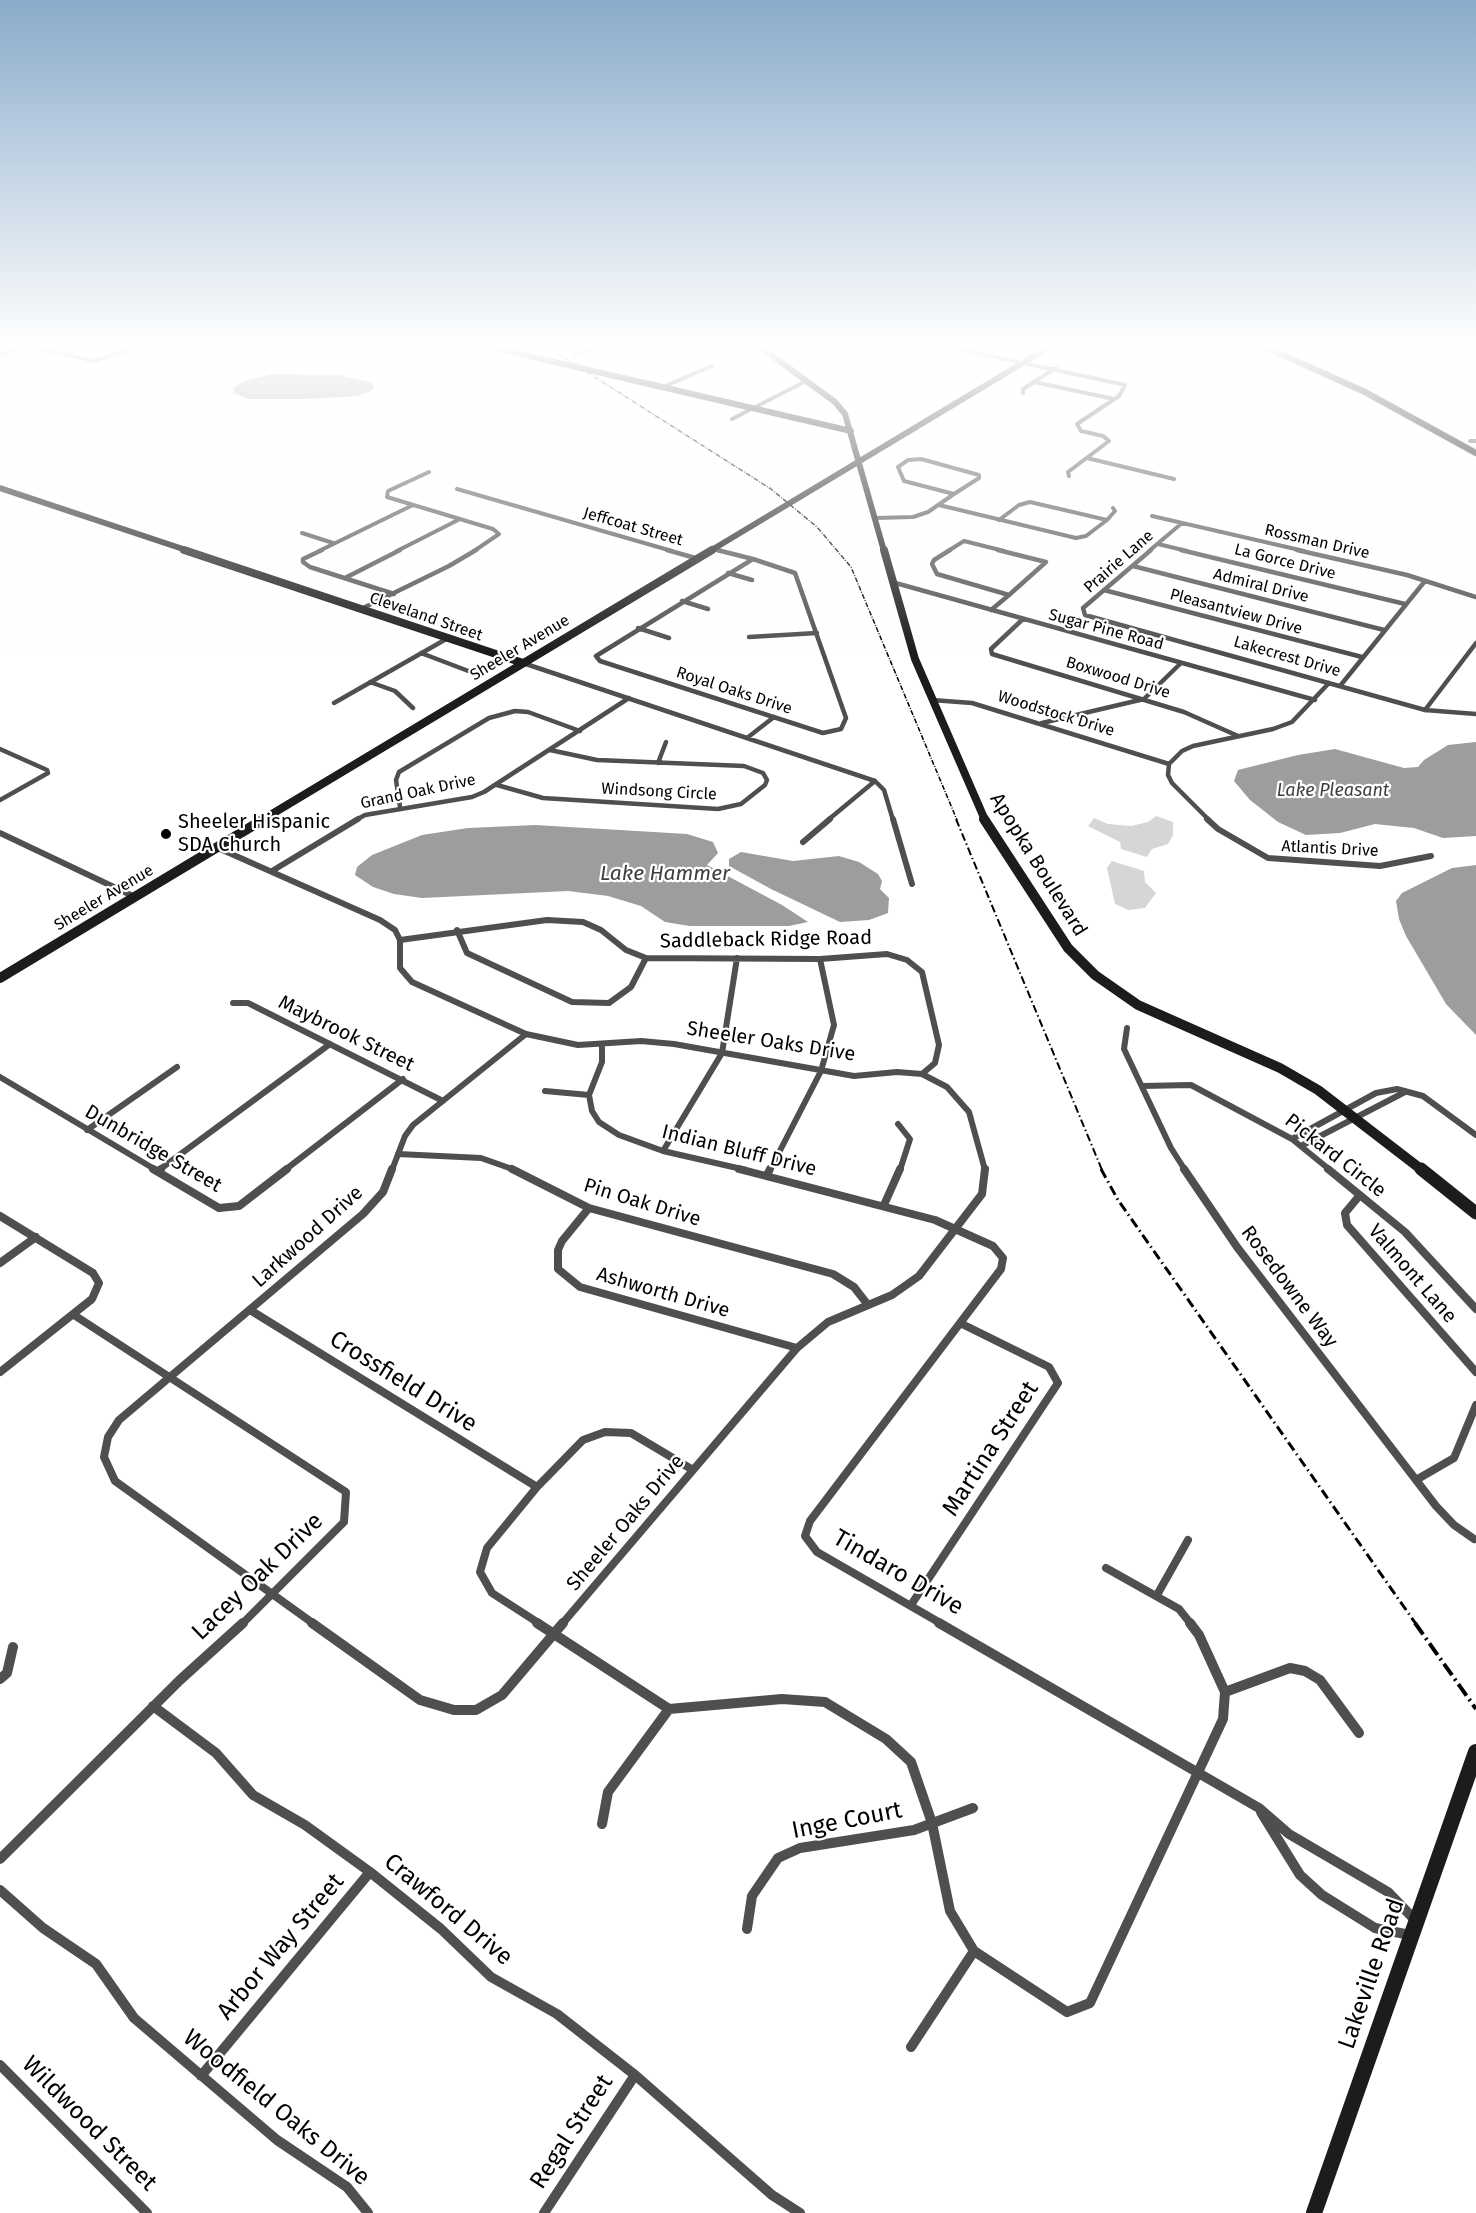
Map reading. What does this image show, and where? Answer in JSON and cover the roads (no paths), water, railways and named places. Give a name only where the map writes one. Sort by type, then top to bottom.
[{"type":"street","name":"Apopka Boulevard","points":[[855,446],[908,639],[932,700],[987,825],[1060,938],[1078,959],[1105,983],[1138,1005],[1280,1068],[1346,1110],[1476,1213]]},
{"type":"street","name":"Sheeler Avenue","points":[[0,978],[886,446]]},
{"type":"street","points":[[1069,476],[1068,472],[1103,446]]},
{"type":"street","points":[[1087,458],[1174,480]]},
{"type":"street","points":[[875,518],[913,517],[939,505],[980,475],[921,459],[908,460],[898,467],[904,481],[954,494]]},
{"type":"street","points":[[361,609],[394,594],[499,534],[493,529],[392,499],[386,494],[429,472]]},
{"type":"street","name":"Cleveland Street","points":[[0,488],[875,781]]},
{"type":"street","name":"Jeffcoat Street","points":[[457,489],[699,559]]},
{"type":"street","points":[[999,520],[1019,504],[1030,502],[1107,520]]},
{"type":"street","points":[[939,505],[1076,538],[1086,536],[1107,520],[1115,511],[1113,508]]},
{"type":"street","points":[[394,594],[303,562],[307,556],[413,506]]},
{"type":"street","name":"Rossman Drive","points":[[1152,516],[1425,581],[1476,597]]},
{"type":"street","points":[[345,578],[460,519]]},
{"type":"street","name":"Prairie Lane","points":[[1092,618],[1085,615],[1083,608],[1182,523]]},
{"type":"street","points":[[302,533],[333,543]]},
{"type":"street","points":[[991,610],[1009,595],[1046,562],[964,541],[932,564],[937,574],[1009,595]]},
{"type":"street","name":"La Gorce Drive","points":[[1158,544],[1406,604]]},
{"type":"street","name":"Royal Oaks Drive","points":[[714,549],[753,559],[795,573],[846,723],[833,733],[823,733],[600,661],[596,656],[599,652],[753,559]]},
{"type":"street","name":"Admiral Drive","points":[[1133,566],[1384,630]]},
{"type":"street","points":[[728,573],[752,580]]},
{"type":"street","points":[[1340,686],[1425,581]]},
{"type":"street","name":"Sugar Pine Road","points":[[892,582],[1314,700]]},
{"type":"street","name":"Pleasantview Drive","points":[[1104,590],[1362,657]]},
{"type":"street","points":[[682,601],[708,609]]},
{"type":"street","name":"Lakecrest Drive","points":[[1092,618],[1425,710],[1476,714]]},
{"type":"street","name":"Boxwood Drive","points":[[1023,619],[991,649],[992,654],[1144,699],[1212,722],[1238,736]]},
{"type":"street","points":[[638,628],[669,638]]},
{"type":"street","points":[[749,637],[817,633]]},
{"type":"street","points":[[334,703],[448,638]]},
{"type":"street","points":[[1425,710],[1476,643]]},
{"type":"street","points":[[421,653],[471,672]]},
{"type":"street","points":[[1465,658],[1476,661]]},
{"type":"street","points":[[1041,724],[1144,699],[1181,663]]},
{"type":"street","points":[[370,682],[395,691],[413,708]]},
{"type":"street","points":[[1169,764],[1182,751],[1193,746],[1273,729],[1292,722],[1329,683]]},
{"type":"street","name":"Grand Oak Drive","points":[[272,871],[350,822],[371,813],[472,796],[496,785],[629,698]]},
{"type":"street","name":"Woodstock Drive","points":[[932,700],[972,702],[1169,764]]},
{"type":"street","points":[[400,807],[396,780],[399,772],[489,718],[515,711],[528,712],[580,731]]},
{"type":"street","points":[[747,738],[774,717]]},
{"type":"street","points":[[658,762],[666,742]]},
{"type":"street","points":[[0,749],[47,770],[48,773],[0,800]]},
{"type":"street","name":"Windsong Circle","points":[[496,785],[551,799],[717,809],[741,804],[765,785],[767,780],[763,773],[744,766],[583,758],[550,750]]},
{"type":"street","name":"Atlantis Drive","points":[[1169,764],[1168,775],[1183,797],[1218,829],[1264,857],[1380,866],[1431,856]]},
{"type":"street","points":[[803,842],[875,781],[884,790],[912,884]]},
{"type":"street","points":[[0,833],[135,897]]},
{"type":"street","points":[[218,848],[381,920],[395,930],[400,940]]},
{"type":"street","name":"Saddleback Ridge Road","points":[[400,940],[458,930],[547,920],[583,922],[601,930],[626,950],[646,958],[820,959],[887,954],[907,960],[922,972],[939,1045],[935,1063],[922,1074]]},
{"type":"street","points":[[458,930],[467,952],[572,1002],[609,1003],[631,987],[646,958]]},
{"type":"street","name":"Sheeler Oaks Drive","points":[[271,1594],[420,1700],[454,1710],[476,1710],[502,1695],[797,1348],[828,1322],[892,1294],[919,1276],[982,1194],[986,1170],[969,1112],[947,1087],[922,1074],[897,1072],[854,1076],[641,1041],[578,1045],[526,1035],[412,982],[400,968],[400,940]]},
{"type":"street","points":[[663,1151],[722,1053],[736,958]]},
{"type":"street","points":[[767,1175],[821,1071],[834,1025],[820,959]]},
{"type":"street","name":"Maybrook Street","points":[[233,1003],[248,1003],[443,1101]]},
{"type":"street","name":"Rosedowne Way","points":[[1127,1028],[1124,1049],[1172,1148],[1237,1247],[1416,1480],[1454,1525],[1474,1539]]},
{"type":"street","name":"Larkwood Drive","points":[[271,1594],[115,1481],[104,1456],[108,1437],[119,1420],[363,1214],[383,1192],[405,1136],[413,1125],[526,1035]]},
{"type":"street","points":[[158,1171],[330,1044]]},
{"type":"street","points":[[545,1091],[589,1095],[602,1062],[602,1044]]},
{"type":"street","points":[[87,1130],[177,1067]]},
{"type":"street","name":"Dunbridge Street","points":[[0,1077],[219,1208],[238,1206],[403,1079]]},
{"type":"street","name":"Pickard Circle","points":[[1143,1086],[1191,1086],[1292,1139],[1360,1195],[1437,1264],[1476,1309]]},
{"type":"street","points":[[1301,1146],[1388,1102],[1398,1094],[1411,1091]]},
{"type":"street","points":[[1292,1139],[1376,1093],[1411,1091],[1424,1096],[1476,1135]]},
{"type":"street","name":"Indian Bluff Drive","points":[[589,1095],[592,1111],[599,1122],[619,1135],[663,1151],[884,1204],[935,1220],[954,1229]]},
{"type":"street","points":[[884,1204],[897,1179],[910,1139],[898,1124]]},
{"type":"street","name":"Pin Oak Drive","points":[[398,1154],[481,1158],[501,1163],[589,1208],[832,1274],[854,1287],[868,1305]]},
{"type":"street","name":"Valmont Lane","points":[[1360,1195],[1349,1205],[1345,1213],[1347,1225],[1476,1372]]},
{"type":"street","name":"Ashworth Drive","points":[[589,1208],[562,1241],[558,1250],[558,1269],[580,1287],[797,1348]]},
{"type":"street","points":[[0,1216],[93,1273],[99,1283],[92,1299],[74,1316],[0,1372]]},
{"type":"street","name":"Tindaro Drive","points":[[954,1229],[993,1246],[1003,1258],[1001,1269],[810,1521],[805,1536],[817,1552],[1200,1772],[1258,1808],[1289,1834],[1388,1892],[1413,1928]]},
{"type":"street","points":[[0,1263],[36,1237]]},
{"type":"street","name":"Crossfield Drive","points":[[250,1310],[537,1487]]},
{"type":"street","name":"Lacey Oak Drive","points":[[0,1859],[153,1706],[217,1649],[344,1522],[346,1492],[74,1316]]},
{"type":"street","name":"Martina Street","points":[[911,1605],[1058,1383],[1049,1367],[960,1323]]},
{"type":"street","points":[[1416,1480],[1444,1467],[1454,1458],[1476,1405]]},
{"type":"street","points":[[693,1470],[631,1433],[605,1432],[583,1440],[537,1487],[487,1548],[480,1572],[492,1593],[669,1709],[782,1699],[825,1702],[886,1739],[911,1762],[932,1823],[950,1911],[974,1951],[1067,2012],[1090,2004],[1223,1719],[1225,1692],[1199,1635],[1179,1609],[1106,1568]]},
{"type":"street","points":[[1157,1595],[1188,1540]]},
{"type":"street","points":[[0,1679],[7,1673],[14,1647]]},
{"type":"street","points":[[1225,1692],[1290,1668],[1305,1671],[1320,1680],[1359,1733]]},
{"type":"street","name":"Crawford Drive","points":[[153,1706],[216,1753],[253,1795],[305,1825],[370,1872],[441,1929],[491,1977],[557,2014],[634,2075],[772,2195],[800,2213]]},
{"type":"street","points":[[602,1824],[608,1792],[669,1709]]},
{"type":"street","name":"Lakeville Road","points":[[1314,2213],[1476,1752]]},
{"type":"street","name":"Inge Court","points":[[747,1929],[753,1896],[778,1858],[800,1848],[914,1830],[973,1808]]},
{"type":"street","name":"Tindaro Drive","points":[[1258,1808],[1300,1875],[1323,1895],[1375,1928],[1413,1928]]},
{"type":"street","name":"Arbor Way Street","points":[[201,2076],[370,1872]]},
{"type":"street","name":"Woodfield Oaks Drive","points":[[0,1890],[43,1928],[96,1964],[134,2018],[277,2140],[347,2187],[368,2213]]},
{"type":"street","points":[[911,2047],[974,1951]]},
{"type":"street","name":"Wildwood Street","points":[[0,2065],[147,2213]]},
{"type":"street","name":"Regal Street","points":[[544,2213],[634,2075]]},
{"type":"water","name":"Lake Pleasant","points":[[1476,742],[1476,836],[1443,838],[1414,828],[1375,824],[1340,833],[1306,835],[1278,822],[1250,800],[1234,781],[1238,770],[1298,755],[1335,749],[1404,768],[1418,767],[1424,760],[1448,745]]},
{"type":"water","name":"Lake Hammer","points":[[535,825],[687,834],[713,842],[718,853],[707,865],[782,905],[808,922],[789,926],[690,926],[665,922],[641,906],[608,896],[568,891],[422,898],[394,894],[373,887],[355,875],[357,867],[372,855],[422,835],[468,828]]},
{"type":"water","points":[[741,852],[793,861],[839,856],[859,862],[878,874],[882,881],[880,889],[889,898],[888,913],[869,920],[840,922],[729,866],[729,859]]},
{"type":"water","points":[[1476,865],[1476,1035],[1446,1004],[1406,936],[1399,919],[1396,901],[1402,893],[1452,868]]},
{"type":"railway","points":[[704,446],[771,489],[817,527],[851,567],[957,820]]},
{"type":"railway","points":[[956,819],[1102,1170]]},
{"type":"railway","points":[[1101,1169],[1118,1200],[1416,1624]]},
{"type":"railway","points":[[1415,1623],[1476,1709]]},
{"type":"place","name":"Sheeler Hispanic SDA Church","points":[[166,834]]}]
